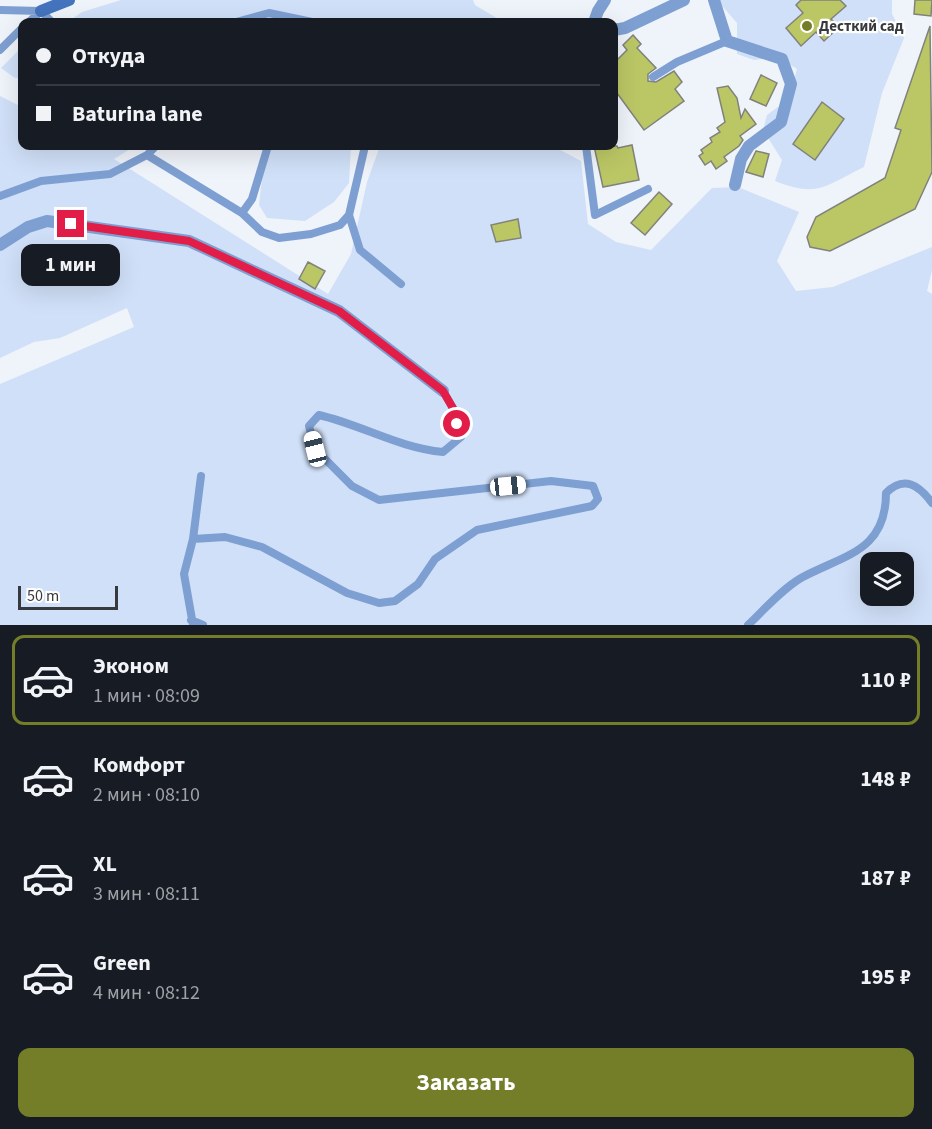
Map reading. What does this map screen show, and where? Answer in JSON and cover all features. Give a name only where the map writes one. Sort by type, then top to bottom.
[{"type":"street","points":[[41,10],[69,0]]},
{"type":"street","points":[[595,18],[606,0]]},
{"type":"street","points":[[618,29],[684,0]]},
{"type":"street","points":[[714,0],[727,41],[782,59],[791,84],[781,122],[749,146],[741,159],[735,185]]},
{"type":"street","points":[[0,245],[28,227],[47,221],[189,241],[339,311],[443,391]]},
{"type":"lane","points":[[0,10],[41,10],[48,18]]},
{"type":"lane","points":[[33,18],[41,10]]},
{"type":"lane","points":[[251,18],[269,13],[293,18]]},
{"type":"lane","points":[[0,50],[18,32]]},
{"type":"lane","points":[[653,77],[677,62],[727,41]]},
{"type":"lane","points":[[0,196],[41,181],[110,174],[152,150]]},
{"type":"lane","points":[[242,213],[252,199],[267,150]]},
{"type":"lane","points":[[363,150],[349,215],[360,250],[401,284]]},
{"type":"lane","points":[[587,150],[596,215],[648,189]]},
{"type":"lane","points":[[147,154],[242,213],[262,232],[279,238],[311,234],[340,225],[349,215]]},
{"type":"lane","points":[[193,539],[225,537],[262,547],[347,593],[379,603],[395,601],[418,584],[435,559],[477,530],[592,506],[598,499],[593,486],[550,481],[380,500],[352,486],[315,449],[309,426],[319,415],[349,422],[416,450],[443,452],[460,437],[454,410],[443,391]]},
{"type":"lane","points":[[201,476],[193,539],[184,574],[192,623],[203,625]]},
{"type":"lane","points":[[748,625],[800,579],[840,561],[876,535],[884,521],[886,493],[896,485],[902,482],[910,483],[932,503]]},
{"type":"shaded area","points":[[121,0],[473,0],[475,5],[497,18],[74,18],[82,12]]},
{"type":"shaded area","points":[[717,0],[801,0],[796,5],[803,13],[786,28],[801,45],[816,32],[824,40],[839,28],[831,19],[845,6],[840,0],[892,0],[892,14],[904,38],[882,93],[864,167],[830,184],[812,189],[802,189],[775,181],[782,160],[763,130],[767,115],[789,99],[797,69],[778,57],[754,60],[737,54],[737,23]]},
{"type":"shaded area","points":[[18,51],[18,78],[1,68]]},
{"type":"shaded area","points":[[0,96],[18,105],[18,150],[129,150],[114,159],[328,294],[351,254],[367,182],[379,150],[560,150],[581,161],[588,224],[616,242],[651,250],[712,188],[738,187],[799,212],[777,261],[796,291],[833,287],[932,247],[932,270],[927,291],[932,294],[932,625],[0,625],[0,384],[134,327],[127,308],[60,338],[34,342],[0,358]]},
{"type":"shaded area","points":[[271,150],[351,150],[349,183],[334,202],[305,221],[267,218],[259,205],[262,178]]},
{"type":"building","points":[[801,0],[840,0],[846,6],[831,19],[839,27],[824,41],[816,32],[801,46],[786,28],[803,13],[796,5]]},
{"type":"building","points":[[915,0],[932,0],[931,16],[914,14]]},
{"type":"building","points":[[930,26],[932,172],[915,209],[830,251],[810,247],[807,237],[816,217],[885,178],[901,130],[895,128]]},
{"type":"building","points":[[633,35],[641,44],[637,48],[656,68],[648,74],[648,81],[656,82],[674,71],[682,82],[675,89],[684,101],[644,130],[618,94],[618,59],[627,50],[623,45]]},
{"type":"building","points":[[761,75],[777,83],[766,106],[750,99]]},
{"type":"building","points":[[728,86],[737,98],[741,118],[745,109],[756,124],[740,136],[743,140],[739,146],[724,157],[727,161],[716,169],[711,161],[705,165],[699,156],[703,153],[701,150],[712,142],[710,138],[720,132],[717,128],[725,122],[717,88]]},
{"type":"building","points":[[822,102],[844,119],[815,160],[793,144]]},
{"type":"building","points":[[632,145],[639,180],[603,187],[595,150],[618,150],[618,148]]},
{"type":"building","points":[[756,151],[769,154],[763,177],[746,172]]},
{"type":"building","points":[[659,192],[672,204],[645,235],[631,223]]},
{"type":"building","points":[[518,219],[521,238],[496,242],[491,225]]},
{"type":"building","points":[[308,262],[325,271],[315,289],[299,279]]},
{"type":"place","name":"Десткий сад","points":[[807,26]]},
{"type":"route","points":[[71,224],[189,241],[339,311],[443,391],[454,410],[457,424]]}]
